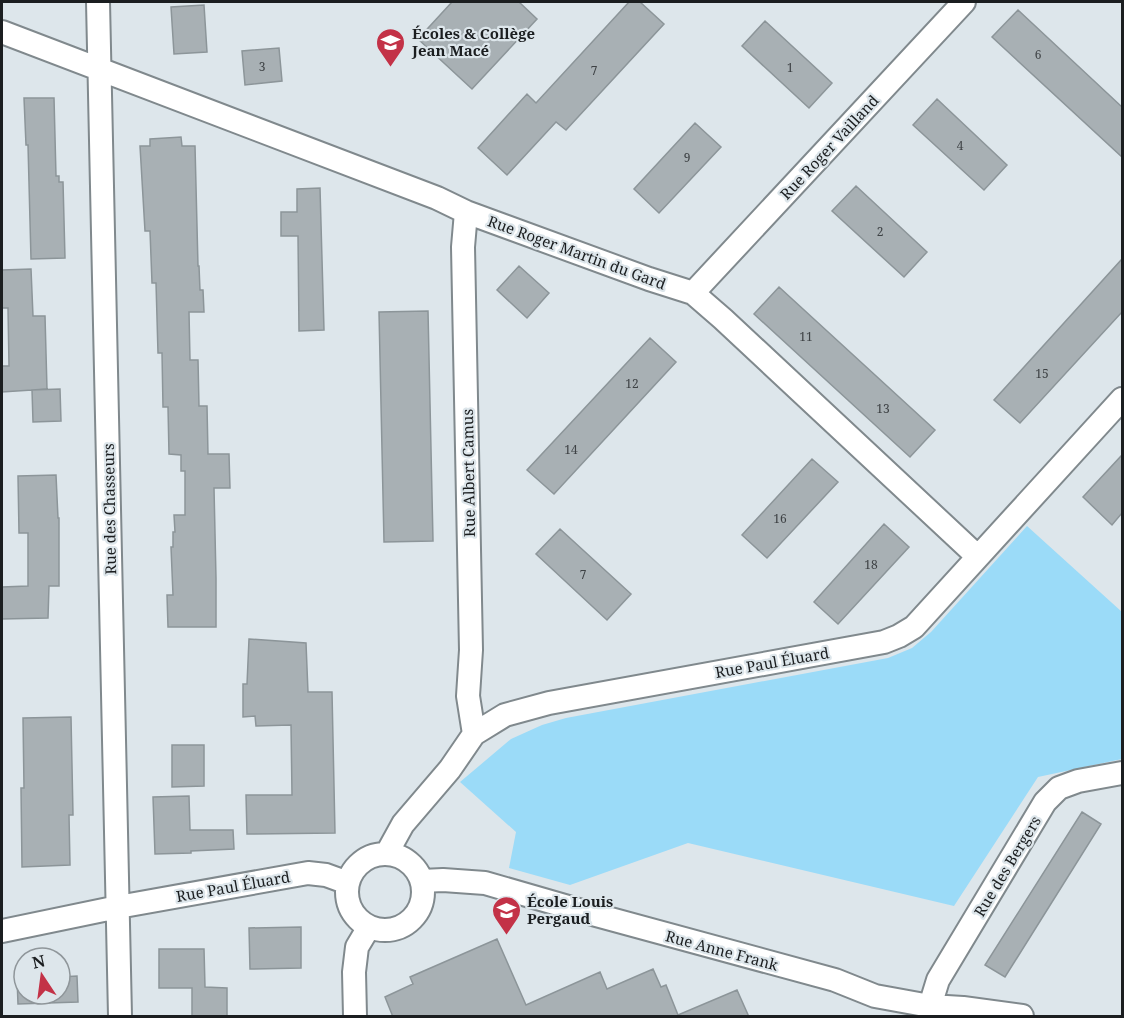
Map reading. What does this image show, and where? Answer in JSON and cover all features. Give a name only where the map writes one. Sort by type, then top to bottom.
[{"type":"street","name":"Rue des Chasseurs","points":[[98,2],[120,1017]]},
{"type":"street","name":"Rue Roger Vailland","points":[[693,293],[964,2]]},
{"type":"street","name":"Rue Roger Martin du Gard","points":[[2,32],[437,198],[466,212],[693,293],[977,556]]},
{"type":"street","name":"Rue Albert Camus","points":[[466,212],[463,247],[471,650],[468,696],[474,734]]},
{"type":"street","name":"Rue Paul Éluard","points":[[387,853],[403,824],[450,769],[474,734],[505,715],[549,703],[884,642],[900,636],[914,627],[1122,399]]},
{"type":"street","name":"Rue des Bergers","points":[[930,1006],[938,980],[1046,802],[1059,788],[1078,781],[1122,773]]},
{"type":"street","points":[[387,853],[403,857],[415,867],[422,881],[424,896],[420,910],[411,921],[398,928],[383,930],[369,927],[358,920],[347,896],[348,883],[353,871],[362,861],[374,855],[387,853]]},
{"type":"street","name":"Rue Paul Éluard","points":[[2,930],[308,873],[326,874],[348,883]]},
{"type":"street","name":"Rue Anne Frank","points":[[422,881],[485,883],[835,980],[875,1006],[963,1008],[1022,1017]]},
{"type":"street","points":[[355,1017],[354,972],[357,947],[369,927]]},
{"type":"shaded area","points":[[1027,526],[1122,612],[1122,759],[1038,777],[954,906],[688,843],[570,885],[509,868],[516,832],[460,782],[511,739],[542,725],[566,718],[888,658],[912,648],[931,632]]},
{"type":"building","points":[[452,2],[519,2],[537,19],[472,89],[418,39]]},
{"type":"building","points":[[629,2],[640,2],[664,24],[566,130],[556,122],[507,175],[478,148],[527,94],[536,103]]},
{"type":"building","points":[[204,5],[207,52],[174,54],[171,7]]},
{"type":"building","points":[[1018,10],[1122,107],[1122,157],[992,37]]},
{"type":"building","points":[[765,21],[832,83],[809,108],[742,46]]},
{"type":"building","points":[[279,48],[282,81],[245,85],[242,51]]},
{"type":"building","points":[[24,98],[54,98],[56,176],[59,176],[59,182],[63,182],[65,258],[31,259],[28,145],[26,145]]},
{"type":"building","points":[[937,99],[1007,165],[984,190],[913,125]]},
{"type":"building","points":[[695,123],[721,147],[659,213],[634,189]]},
{"type":"building","points":[[181,137],[182,146],[195,146],[198,266],[200,290],[203,290],[204,312],[189,312],[190,360],[198,360],[199,406],[207,406],[208,454],[229,454],[230,488],[214,488],[216,627],[168,627],[167,595],[173,595],[171,547],[173,547],[173,532],[175,532],[174,515],[185,515],[185,471],[181,471],[181,455],[169,454],[168,407],[163,407],[162,353],[158,353],[156,283],[152,283],[150,231],[145,231],[140,146],[150,146],[150,139]]},
{"type":"building","points":[[856,186],[927,252],[904,277],[832,211]]},
{"type":"building","points":[[320,188],[324,330],[299,331],[298,236],[281,236],[281,212],[297,212],[297,189]]},
{"type":"building","points":[[1122,259],[1122,312],[1020,423],[994,400]]},
{"type":"building","points":[[519,266],[549,293],[527,318],[497,290]]},
{"type":"building","points":[[31,269],[33,316],[45,316],[47,389],[2,392],[2,366],[9,366],[8,308],[2,308],[2,270]]},
{"type":"building","points":[[779,287],[935,430],[910,457],[754,314]]},
{"type":"building","points":[[428,311],[433,541],[384,542],[379,312]]},
{"type":"building","points":[[650,338],[676,362],[554,494],[527,470]]},
{"type":"building","points":[[60,389],[61,421],[33,422],[32,390]]},
{"type":"building","points":[[1122,455],[1122,513],[1112,525],[1083,497]]},
{"type":"building","points":[[812,459],[838,482],[767,558],[742,535]]},
{"type":"building","points":[[56,475],[59,518],[59,586],[49,586],[48,618],[2,619],[2,587],[28,586],[28,533],[19,533],[18,476]]},
{"type":"building","points":[[884,524],[909,547],[838,624],[814,602]]},
{"type":"building","points":[[560,529],[631,594],[607,620],[536,554]]},
{"type":"building","points":[[249,639],[306,643],[308,692],[332,692],[335,833],[247,834],[246,795],[292,795],[291,725],[256,726],[255,716],[243,717],[243,684],[247,684]]},
{"type":"building","points":[[71,717],[73,815],[69,815],[70,865],[22,867],[23,718]]},
{"type":"building","points":[[172,745],[204,745],[204,786],[172,787]]},
{"type":"building","points":[[189,796],[190,830],[233,830],[234,849],[155,854],[153,797]]},
{"type":"building","points":[[1082,812],[1101,824],[1005,977],[985,965]]},
{"type":"building","points":[[301,927],[301,968],[250,969],[249,928]]},
{"type":"building","points":[[497,939],[526,1005],[600,972],[607,989],[653,969],[661,987],[666,985],[678,1015],[737,990],[749,1017],[393,1017],[385,997],[413,984],[410,977]]},
{"type":"building","points":[[159,949],[204,949],[205,987],[227,988],[227,1017],[192,1017],[192,988],[159,988]]},
{"type":"building","points":[[72,976],[77,976],[78,1002],[72,1002]]},
{"type":"place","name":"Écoles & Collège Jean Macé","points":[[391,68]]},
{"type":"place","name":"École Louis Pergaud","points":[[506,936]]}]
